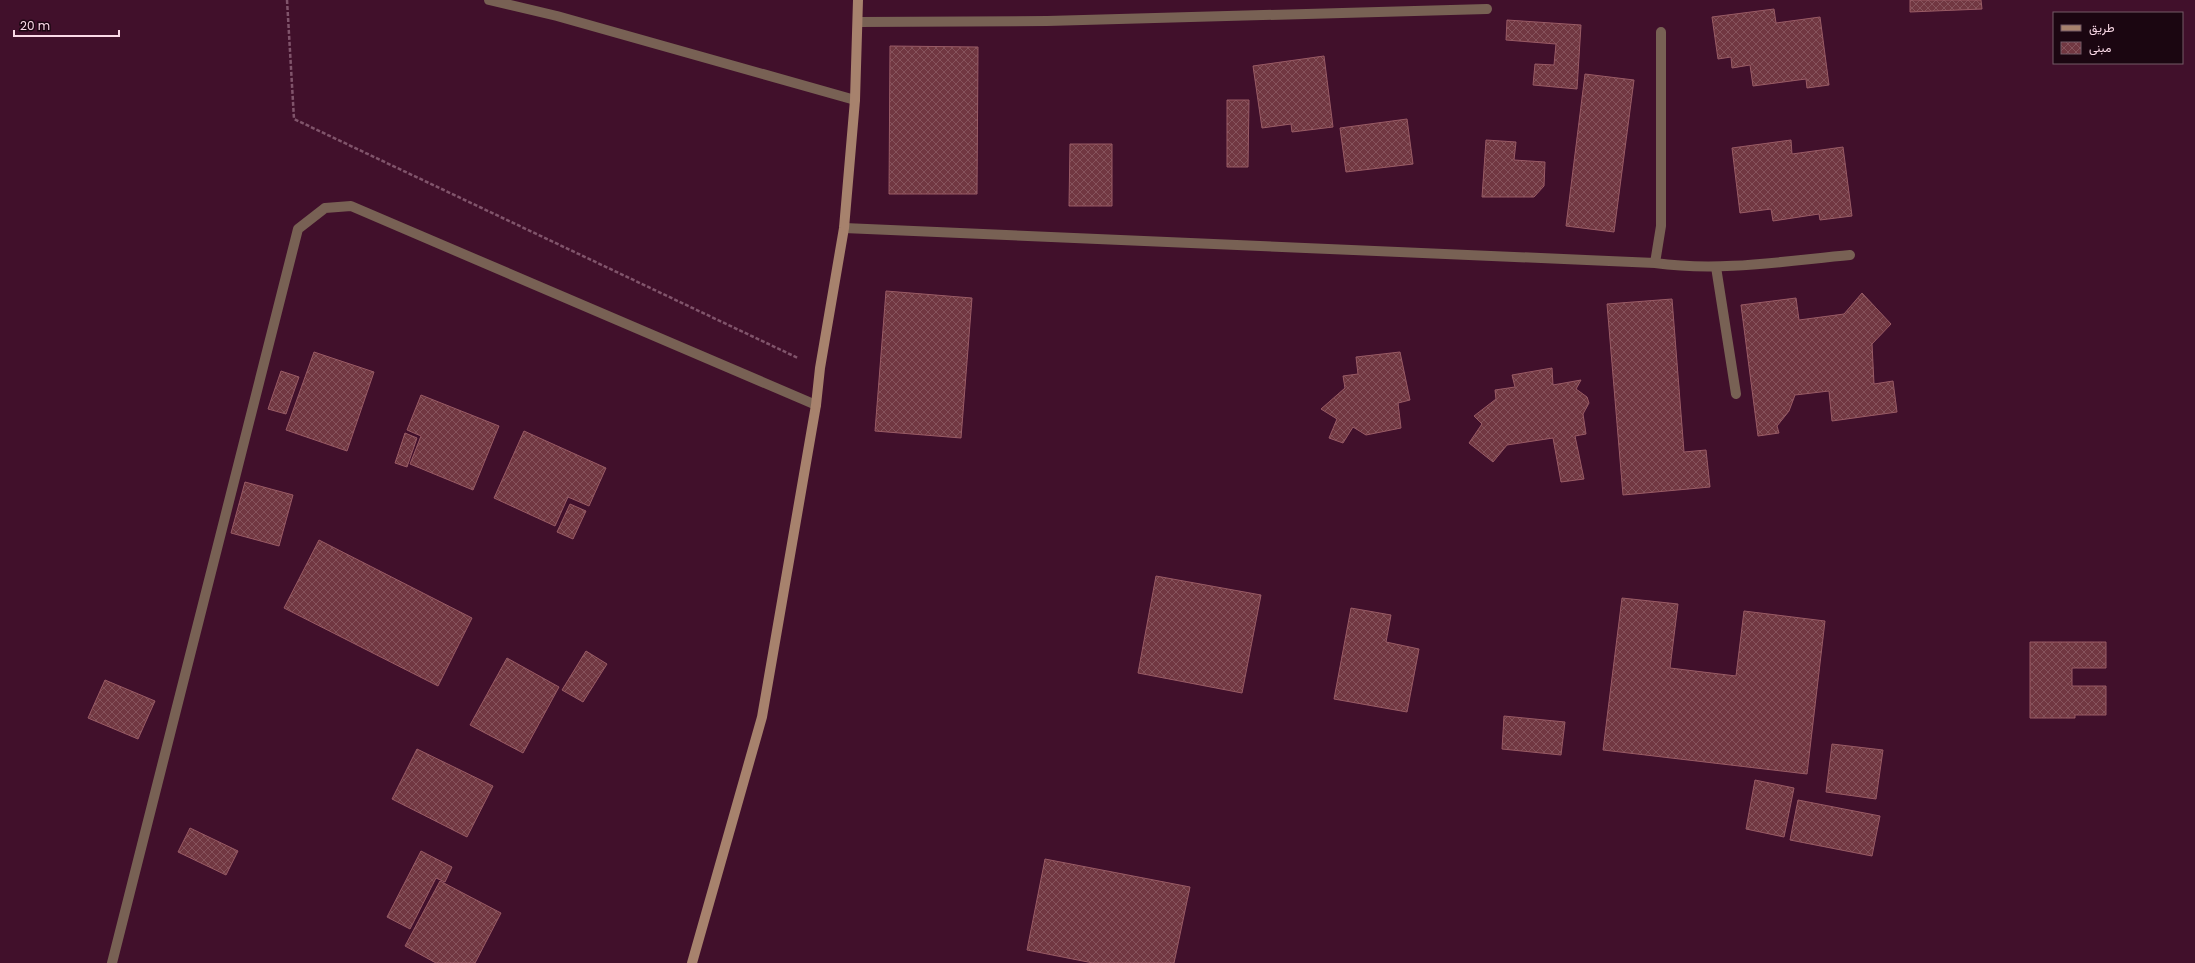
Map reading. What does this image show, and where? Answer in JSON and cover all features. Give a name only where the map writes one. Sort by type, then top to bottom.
[{"type":"street","points":[[488,0],[557,16],[855,100]]},
{"type":"street","points":[[692,963],[762,717],[816,405],[820,368],[844,228],[855,100],[859,22],[858,0]]},
{"type":"street","points":[[859,22],[1047,21],[1487,9]]},
{"type":"street","points":[[1655,264],[1661,226],[1661,32]]},
{"type":"street","points":[[112,963],[298,229],[325,208],[351,206],[816,405]]},
{"type":"street","points":[[844,228],[1655,264],[1681,267],[1716,267],[1850,255]]},
{"type":"street","points":[[1716,267],[1736,394]]},
{"type":"path","points":[[287,0],[294,119],[820,368]]},
{"type":"building","points":[[1910,0],[1981,0],[1982,9],[1910,12]]},
{"type":"building","points":[[1774,9],[1776,23],[1820,17],[1829,85],[1807,88],[1806,79],[1753,86],[1750,65],[1732,68],[1731,57],[1718,59],[1712,17]]},
{"type":"building","points":[[1507,20],[1581,25],[1577,89],[1533,85],[1535,64],[1554,65],[1556,44],[1506,40]]},
{"type":"building","points":[[890,46],[978,47],[977,194],[889,194]]},
{"type":"building","points":[[1324,56],[1333,127],[1292,132],[1291,124],[1262,128],[1253,66]]},
{"type":"building","points":[[1585,74],[1634,80],[1614,232],[1566,226]]},
{"type":"building","points":[[1227,100],[1249,100],[1248,167],[1227,167]]},
{"type":"building","points":[[1407,119],[1413,164],[1346,172],[1340,128]]},
{"type":"building","points":[[1486,140],[1516,142],[1514,160],[1545,162],[1544,186],[1534,197],[1482,197]]},
{"type":"building","points":[[1791,140],[1792,154],[1843,147],[1852,216],[1820,220],[1819,214],[1773,221],[1771,209],[1740,213],[1732,148]]},
{"type":"building","points":[[1070,144],[1112,144],[1112,206],[1069,206]]},
{"type":"building","points":[[886,291],[972,298],[961,438],[875,431]]},
{"type":"building","points":[[1862,293],[1891,324],[1872,344],[1874,384],[1893,381],[1897,412],[1832,421],[1829,391],[1795,395],[1789,411],[1777,426],[1779,433],[1758,436],[1741,305],[1796,298],[1799,320],[1844,314]]},
{"type":"building","points":[[1672,299],[1684,452],[1706,450],[1710,487],[1623,495],[1607,304]]},
{"type":"building","points":[[314,352],[374,372],[347,451],[286,430]]},
{"type":"building","points":[[1400,352],[1410,400],[1398,403],[1401,428],[1366,435],[1353,427],[1343,443],[1329,438],[1337,419],[1321,409],[1345,388],[1343,376],[1358,374],[1356,357]]},
{"type":"building","points":[[1552,368],[1553,385],[1581,380],[1576,389],[1587,397],[1589,403],[1583,414],[1586,434],[1575,436],[1584,479],[1561,482],[1553,438],[1507,445],[1493,462],[1469,443],[1482,424],[1474,416],[1496,399],[1495,390],[1515,387],[1512,375]]},
{"type":"building","points":[[281,371],[299,377],[286,414],[268,409]]},
{"type":"building","points":[[421,395],[499,426],[473,490],[410,464],[421,436],[407,430]]},
{"type":"building","points":[[524,431],[606,468],[589,506],[568,497],[555,526],[494,498]]},
{"type":"building","points":[[405,433],[417,438],[407,467],[395,463]]},
{"type":"building","points":[[245,482],[293,495],[279,546],[231,533]]},
{"type":"building","points":[[570,504],[586,511],[573,539],[557,532]]},
{"type":"building","points":[[319,540],[472,618],[438,686],[284,608]]},
{"type":"building","points":[[1156,576],[1261,595],[1242,693],[1138,673]]},
{"type":"building","points":[[1622,598],[1678,604],[1670,668],[1736,676],[1744,611],[1825,621],[1807,774],[1603,750]]},
{"type":"building","points":[[1351,608],[1391,615],[1386,642],[1419,649],[1407,712],[1334,699]]},
{"type":"building","points":[[2030,642],[2106,642],[2106,668],[2072,668],[2072,686],[2106,686],[2106,715],[2075,715],[2075,718],[2030,718]]},
{"type":"building","points":[[586,651],[607,664],[583,702],[562,690]]},
{"type":"building","points":[[507,658],[559,687],[523,753],[470,725]]},
{"type":"building","points":[[105,680],[155,701],[138,739],[88,718]]},
{"type":"building","points":[[1504,716],[1565,722],[1561,755],[1502,749]]},
{"type":"building","points":[[1832,744],[1883,750],[1876,799],[1826,792]]},
{"type":"building","points":[[417,749],[493,786],[467,837],[392,799]]},
{"type":"building","points":[[1755,780],[1794,788],[1784,837],[1746,829]]},
{"type":"building","points":[[1798,800],[1880,816],[1872,856],[1790,840]]},
{"type":"building","points":[[190,828],[238,851],[226,875],[178,852]]},
{"type":"building","points":[[421,851],[452,867],[445,882],[436,878],[410,929],[387,917]]},
{"type":"building","points":[[1045,859],[1190,887],[1174,963],[1093,963],[1027,950]]},
{"type":"building","points":[[440,881],[501,913],[475,963],[436,963],[405,946]]}]
